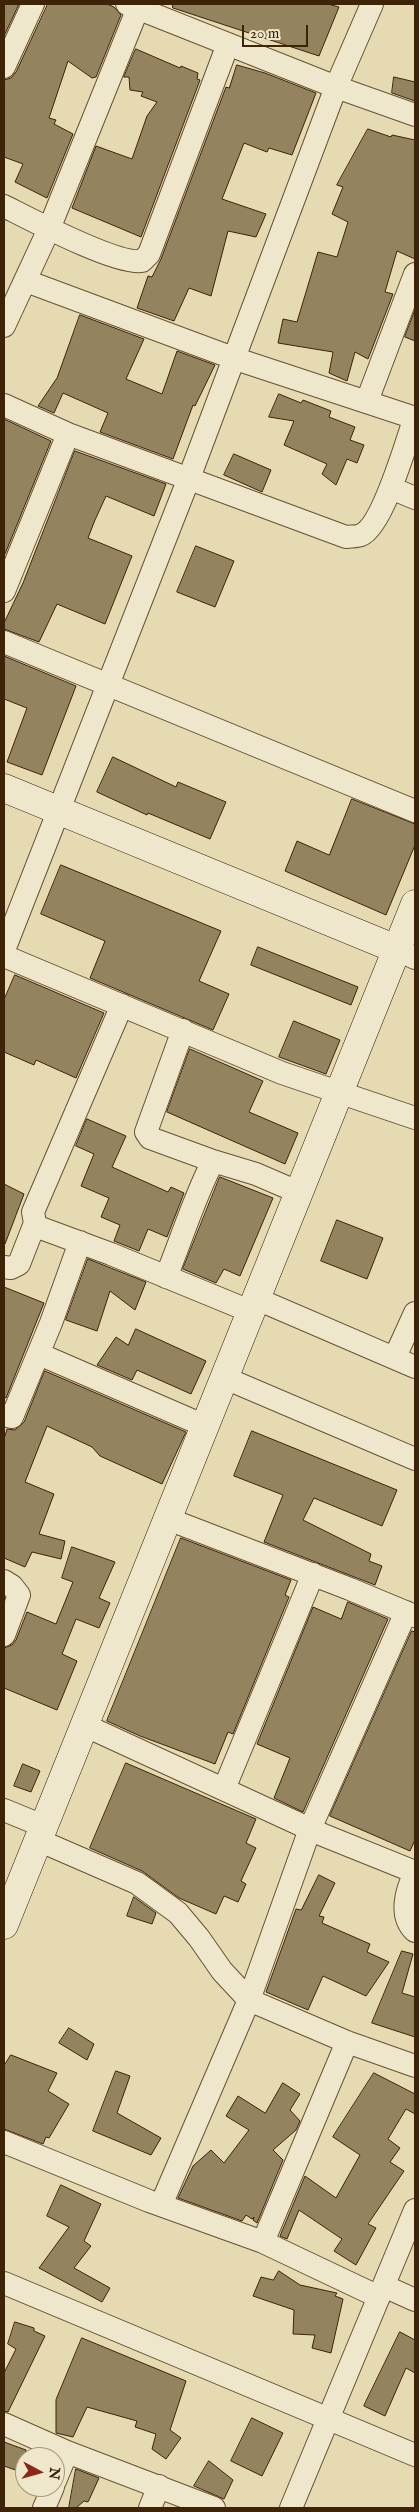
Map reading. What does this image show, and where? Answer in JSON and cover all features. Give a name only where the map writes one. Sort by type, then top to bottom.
[{"type":"street","points":[[4,67],[33,4]]},
{"type":"street","points":[[4,950],[189,478],[232,358],[336,87],[372,4]]},
{"type":"street","points":[[4,326],[48,229],[132,6],[336,87],[415,115]]},
{"type":"street","points":[[4,206],[48,229],[127,261],[142,262],[153,245],[228,44]]},
{"type":"street","points":[[367,401],[415,274]]},
{"type":"street","points":[[4,405],[68,434],[346,537],[362,535],[375,523],[390,488],[415,417],[232,358],[26,281]]},
{"type":"street","points":[[4,591],[68,434]]},
{"type":"street","points":[[390,488],[415,498]]},
{"type":"street","points":[[4,642],[109,683],[415,811]]},
{"type":"street","points":[[4,788],[405,954]]},
{"type":"street","points":[[4,1925],[341,1091],[405,954],[415,904]]},
{"type":"street","points":[[4,956],[282,1073],[341,1091],[415,1118]]},
{"type":"street","points":[[122,1005],[32,1212],[38,1227],[166,1277],[254,1306],[415,1366]]},
{"type":"street","points":[[183,1030],[146,1132],[150,1138],[213,1161],[256,1174],[300,1193]]},
{"type":"street","points":[[166,1277],[195,1205],[197,1192],[213,1161]]},
{"type":"street","points":[[4,1267],[11,1268],[19,1264],[35,1223]]},
{"type":"street","points":[[4,1415],[12,1417],[39,1354],[80,1242]]},
{"type":"street","points":[[395,1358],[415,1313]]},
{"type":"street","points":[[39,1354],[205,1426]]},
{"type":"street","points":[[225,1378],[415,1459]]},
{"type":"street","points":[[161,2205],[249,2000],[310,1829],[411,1614],[313,1574],[168,1519]]},
{"type":"street","points":[[224,1789],[313,1574]]},
{"type":"street","points":[[4,1581],[12,1586],[19,1595],[4,1635]]},
{"type":"street","points":[[84,1725],[310,1829],[415,1872],[407,1898],[405,1914],[415,1932]]},
{"type":"street","points":[[4,1810],[40,1833],[137,1883],[178,1913],[200,1938],[222,1971],[249,2000],[347,2042],[415,2066]]},
{"type":"street","points":[[263,2242],[347,2042]]},
{"type":"street","points":[[4,2142],[161,2205],[263,2242],[381,2292],[415,2300]]},
{"type":"street","points":[[291,2508],[415,2210]]},
{"type":"street","points":[[4,2283],[415,2455]]},
{"type":"street","points":[[4,2424],[67,2452],[214,2508]]},
{"type":"street","points":[[65,2457],[67,2452]]},
{"type":"street","points":[[150,2508],[159,2486]]},
{"type":"building","points":[[4,4],[19,4],[4,36]]},
{"type":"building","points":[[48,4],[107,4],[114,7],[121,15],[96,77],[92,78],[68,61],[49,118],[56,120],[54,124],[73,134],[47,198],[15,182],[23,164],[4,157],[4,80],[11,78],[16,72]]},
{"type":"building","points":[[173,4],[328,4],[339,7],[319,56],[173,8]]},
{"type":"building","points":[[136,49],[180,68],[181,66],[198,73],[197,79],[200,80],[141,237],[72,208],[96,146],[132,159],[147,116],[157,102],[141,96],[143,92],[130,90],[129,77],[124,77]]},
{"type":"building","points":[[237,65],[265,73],[316,93],[292,155],[269,148],[267,152],[244,143],[222,199],[266,214],[256,237],[228,231],[211,296],[189,288],[174,321],[137,308],[148,276],[152,277],[161,259],[226,87],[229,88]]},
{"type":"building","points":[[394,77],[415,82],[415,101],[392,93]]},
{"type":"building","points":[[368,129],[391,137],[392,135],[415,140],[415,259],[397,251],[385,292],[393,294],[380,328],[368,359],[355,352],[347,381],[329,373],[333,352],[278,343],[283,319],[297,322],[318,252],[337,257],[348,222],[332,214],[343,187],[337,185]]},
{"type":"building","points":[[415,310],[415,341],[405,337]]},
{"type":"building","points":[[80,315],[144,339],[126,379],[162,394],[177,351],[215,365],[195,406],[193,405],[173,459],[100,432],[108,413],[63,393],[54,413],[38,406],[57,378]]},
{"type":"building","points":[[279,394],[301,403],[303,400],[331,411],[329,417],[355,427],[350,440],[364,445],[357,463],[347,459],[336,485],[322,474],[327,464],[284,445],[294,421],[269,417]]},
{"type":"building","points":[[4,419],[51,441],[5,554],[4,553]]},
{"type":"building","points":[[75,451],[166,484],[154,516],[106,496],[95,520],[88,538],[132,556],[105,624],[57,604],[39,642],[4,629],[4,623],[23,583]]},
{"type":"building","points":[[234,454],[271,470],[262,492],[224,475]]},
{"type":"building","points":[[196,546],[234,561],[215,607],[177,592]]},
{"type":"building","points":[[4,656],[76,686],[42,775],[7,762],[27,708],[4,699]]},
{"type":"building","points":[[113,757],[176,787],[178,782],[226,802],[210,839],[148,813],[147,815],[97,792]]},
{"type":"building","points":[[352,799],[415,824],[415,845],[386,915],[285,871],[297,841],[329,855]]},
{"type":"building","points":[[61,865],[221,931],[199,981],[229,994],[213,1030],[90,978],[105,941],[41,914]]},
{"type":"building","points":[[258,947],[358,987],[351,1005],[251,965]]},
{"type":"building","points":[[15,975],[104,1013],[76,1078],[36,1060],[34,1065],[4,1052],[4,1000]]},
{"type":"building","points":[[294,1021],[340,1040],[326,1074],[279,1057]]},
{"type":"building","points":[[190,1049],[263,1081],[249,1112],[298,1133],[285,1164],[167,1112]]},
{"type":"building","points":[[87,1119],[126,1136],[112,1167],[168,1192],[171,1187],[184,1193],[167,1237],[148,1229],[139,1251],[114,1241],[120,1225],[101,1217],[109,1198],[81,1186],[94,1154],[76,1146]]},
{"type":"building","points":[[220,1177],[273,1198],[240,1276],[224,1269],[216,1283],[183,1269]]},
{"type":"building","points":[[4,1184],[24,1194],[5,1244],[4,1244]]},
{"type":"building","points":[[337,1220],[383,1238],[367,1279],[321,1261]]},
{"type":"building","points":[[88,1259],[146,1282],[135,1310],[110,1291],[97,1331],[66,1320]]},
{"type":"building","points":[[4,1287],[44,1303],[6,1398],[4,1397]]},
{"type":"building","points":[[136,1329],[206,1361],[191,1394],[137,1370],[132,1380],[97,1365],[116,1337],[128,1345]]},
{"type":"building","points":[[45,1371],[186,1432],[162,1484],[100,1456],[92,1447],[47,1426],[25,1482],[54,1494],[39,1534],[65,1541],[61,1559],[32,1552],[25,1567],[4,1558],[4,1439],[7,1429],[15,1430],[24,1422]]},
{"type":"building","points":[[252,1431],[397,1490],[382,1526],[314,1498],[303,1520],[371,1554],[369,1561],[382,1566],[375,1585],[264,1542],[283,1495],[234,1476]]},
{"type":"building","points":[[181,1538],[291,1580],[285,1595],[289,1597],[233,1734],[228,1732],[215,1764],[140,1736],[107,1721]]},
{"type":"building","points":[[72,1547],[115,1562],[99,1598],[110,1603],[99,1628],[76,1619],[62,1654],[77,1661],[57,1710],[4,1688],[4,1648],[12,1645],[16,1640],[27,1612],[56,1624],[73,1582],[62,1578]]},
{"type":"building","points":[[348,1602],[388,1619],[303,1812],[274,1798],[290,1758],[257,1744],[313,1607],[341,1619]]},
{"type":"building","points":[[412,1631],[415,1632],[415,1840],[410,1851],[330,1816]]},
{"type":"building","points":[[126,1763],[256,1819],[246,1843],[256,1848],[241,1881],[246,1884],[238,1902],[224,1896],[216,1914],[179,1898],[142,1871],[90,1848]]},
{"type":"building","points":[[23,1764],[40,1771],[31,1792],[14,1786]]},
{"type":"building","points":[[319,1875],[335,1883],[319,1916],[324,1917],[322,1923],[370,1944],[367,1952],[389,1962],[366,1996],[323,1976],[308,2010],[266,1992],[296,1909],[301,1910]]},
{"type":"building","points":[[134,1897],[156,1913],[152,1924],[127,1916]]},
{"type":"building","points":[[402,1951],[413,1954],[402,1993],[415,1997],[415,2037],[372,2023]]},
{"type":"building","points":[[69,2028],[94,2044],[87,2060],[59,2043]]},
{"type":"building","points":[[11,2055],[57,2073],[48,2091],[69,2104],[49,2138],[46,2137],[43,2144],[4,2129],[4,2066]]},
{"type":"building","points":[[116,2071],[130,2076],[117,2113],[161,2138],[151,2155],[93,2131]]},
{"type":"building","points":[[374,2073],[415,2094],[415,2114],[406,2109],[388,2139],[400,2148],[390,2162],[404,2171],[368,2224],[376,2228],[356,2265],[334,2251],[342,2239],[299,2210],[287,2239],[280,2236],[305,2176],[336,2198],[360,2155],[333,2137]]},
{"type":"building","points":[[283,2083],[300,2094],[290,2110],[300,2121],[296,2130],[273,2150],[283,2160],[257,2223],[253,2220],[254,2217],[252,2219],[246,2215],[242,2221],[178,2198],[193,2166],[211,2150],[224,2163],[249,2130],[226,2116],[238,2096],[265,2113]]},
{"type":"building","points":[[61,2185],[101,2204],[84,2241],[91,2246],[74,2268],[110,2288],[102,2302],[39,2268],[69,2227],[47,2216]]},
{"type":"building","points":[[279,2271],[300,2285],[337,2293],[335,2296],[343,2299],[331,2353],[312,2348],[315,2335],[293,2334],[294,2310],[253,2296],[261,2277],[273,2280]]},
{"type":"building","points":[[15,2322],[34,2328],[34,2331],[45,2336],[8,2412],[4,2411],[4,2373],[16,2349],[8,2344]]},
{"type":"building","points":[[400,2332],[415,2340],[415,2373],[406,2368],[385,2416],[364,2406]]},
{"type":"building","points":[[82,2338],[186,2381],[170,2430],[181,2438],[166,2459],[152,2449],[156,2434],[135,2427],[137,2421],[87,2407],[73,2437],[56,2433],[56,2400]]},
{"type":"building","points":[[252,2418],[283,2433],[262,2476],[231,2461]]},
{"type":"building","points":[[4,2442],[18,2447],[15,2447],[15,2470],[4,2466]]},
{"type":"building","points":[[209,2461],[233,2480],[224,2499],[194,2486]]},
{"type":"building","points":[[76,2469],[99,2478],[88,2502],[84,2501],[76,2508],[69,2508]]}]
